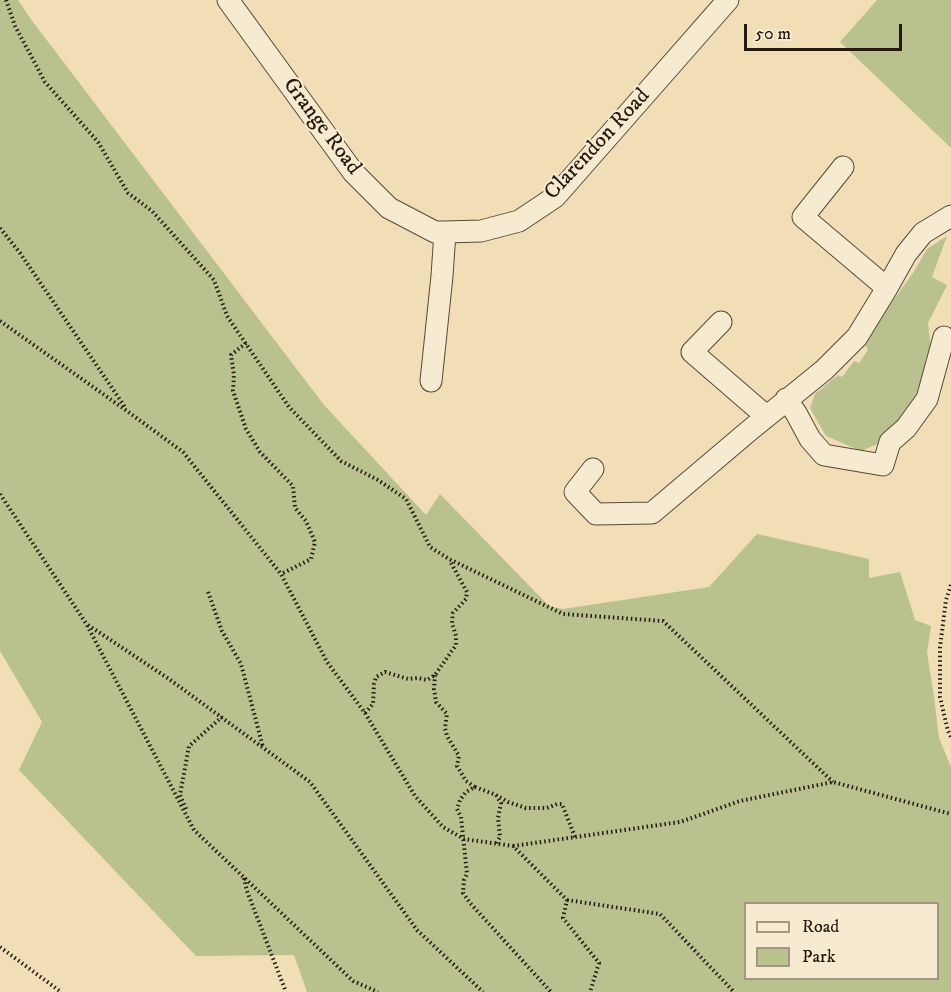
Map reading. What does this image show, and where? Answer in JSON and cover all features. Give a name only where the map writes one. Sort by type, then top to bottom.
[{"type":"street","name":"Grange Road","points":[[228,0],[352,172],[389,208],[440,232]]},
{"type":"street","name":"Clarendon Road","points":[[440,232],[481,231],[519,221],[555,197],[728,0]]},
{"type":"street","points":[[843,166],[803,217],[887,288]]},
{"type":"street","points":[[593,470],[575,492],[596,514],[652,513],[786,399],[824,370],[857,337],[906,254],[923,233],[951,216]]},
{"type":"street","points":[[431,381],[440,232]]},
{"type":"street","points":[[721,322],[692,352],[766,416]]},
{"type":"street","points":[[786,399],[810,439],[824,455],[883,465],[890,442],[906,428],[927,399],[944,337]]},
{"type":"path","points":[[6,0],[15,26],[45,82],[98,142],[128,193],[152,211],[214,280],[227,316],[289,407],[341,461],[378,480],[406,499],[430,547],[449,559],[563,614],[663,621],[833,782]]},
{"type":"path","points":[[0,228],[20,253],[127,411]]},
{"type":"path","points":[[0,321],[183,452],[281,574],[327,662],[365,713],[415,796],[443,827],[464,839],[513,846],[680,822],[740,801],[833,782],[950,812]]},
{"type":"path","points":[[246,343],[231,355],[234,375],[233,391],[246,429],[260,452],[293,486],[294,508],[306,521],[315,542],[311,559],[281,574]]},
{"type":"path","points":[[0,494],[87,625],[194,830],[352,981],[378,992]]},
{"type":"path","points":[[365,713],[373,704],[376,677],[385,672],[408,679],[427,680],[435,675],[456,645],[452,623],[453,613],[466,599],[467,592],[449,559]]},
{"type":"path","points":[[951,585],[946,600],[940,647],[940,697],[951,737]]},
{"type":"path","points":[[208,592],[222,631],[241,664],[264,748]]},
{"type":"path","points":[[87,625],[169,679],[310,782],[417,930],[483,992]]},
{"type":"path","points":[[435,675],[436,702],[447,714],[445,728],[447,736],[459,756],[457,766],[466,781],[508,802],[526,808],[547,808],[562,804],[575,837]]},
{"type":"path","points":[[194,830],[180,795],[189,746],[222,717]]},
{"type":"path","points":[[475,787],[466,792],[457,808],[461,817],[467,873],[463,893],[551,992]]},
{"type":"path","points":[[496,795],[501,803],[498,818],[500,837],[496,844]]},
{"type":"path","points":[[513,846],[567,900],[660,914],[734,992]]},
{"type":"path","points":[[244,877],[247,891],[286,992]]},
{"type":"path","points":[[567,900],[563,918],[599,963],[590,992]]},
{"type":"path","points":[[0,947],[61,992]]},
{"type":"green space","points":[[0,0],[18,0],[324,405],[426,515],[440,494],[549,606],[563,609],[709,587],[757,534],[869,559],[869,578],[900,572],[915,620],[931,626],[927,653],[939,738],[951,767],[951,992],[307,992],[294,955],[196,956],[19,770],[42,722],[0,651]]},
{"type":"green space","points":[[877,0],[951,0],[951,148],[840,42]]},
{"type":"green space","points":[[947,236],[932,277],[947,285],[928,323],[932,356],[908,413],[880,443],[861,451],[826,436],[810,408],[815,394],[838,375],[842,377],[854,361],[859,363],[868,350],[863,342],[913,273],[927,249]]}]
